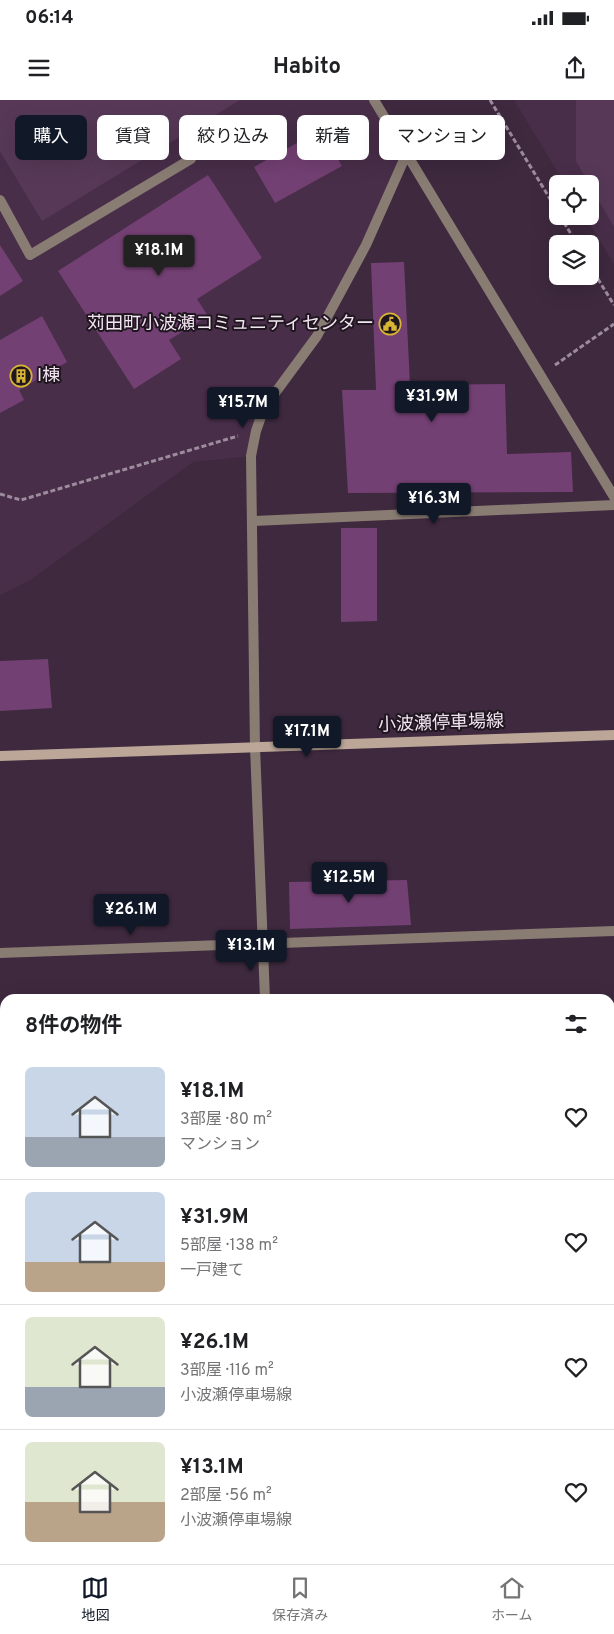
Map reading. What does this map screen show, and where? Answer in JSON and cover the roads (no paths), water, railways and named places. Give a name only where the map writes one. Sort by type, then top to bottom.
[{"type":"main road","name":"小波瀬停車場線","points":[[0,756],[614,735]]},
{"type":"street","points":[[374,100],[383,115]]},
{"type":"street","points":[[0,200],[30,255],[189,160]]},
{"type":"street","points":[[265,994],[255,747],[252,456],[256,431],[264,408],[318,336],[366,244],[404,160]]},
{"type":"street","points":[[409,160],[614,498]]},
{"type":"street","points":[[252,520],[614,505]]},
{"type":"street","points":[[0,953],[614,931]]},
{"type":"place","name":"苅田町小波瀬コミュニティセンター","points":[[390,324]]},
{"type":"place","name":"I棟","points":[[21,376]]}]
